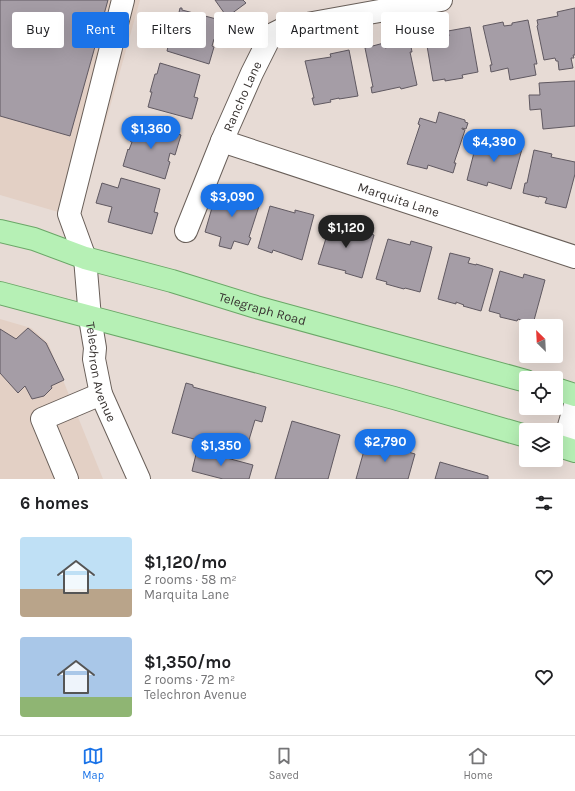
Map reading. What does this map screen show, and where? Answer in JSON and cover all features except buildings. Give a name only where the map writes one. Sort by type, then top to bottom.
[{"type":"main road","name":"Telegraph Road","points":[[0,231],[34,239],[85,258],[172,281],[256,307],[519,379]]},
{"type":"main road","points":[[0,294],[394,398],[519,434]]},
{"type":"main road","points":[[563,392],[575,395]]},
{"type":"street","name":"Telechron Avenue","points":[[123,0],[69,214],[85,258],[90,318],[96,348],[94,359],[101,394],[131,477]]},
{"type":"street","name":"Rancho Lane","points":[[186,231],[222,141],[252,73],[271,36],[285,28],[441,0]]},
{"type":"street","name":"Marquita Lane","points":[[222,141],[575,257]]},
{"type":"street","points":[[67,479],[42,419],[101,394]]},
{"type":"street","points":[[565,448],[575,404]]},
{"type":"shaded area","points":[[0,0],[140,0],[129,39],[129,12],[72,12],[72,48],[127,48],[79,218],[0,195]]},
{"type":"shaded area","points":[[0,319],[31,328],[48,343],[103,479],[0,479]]}]
